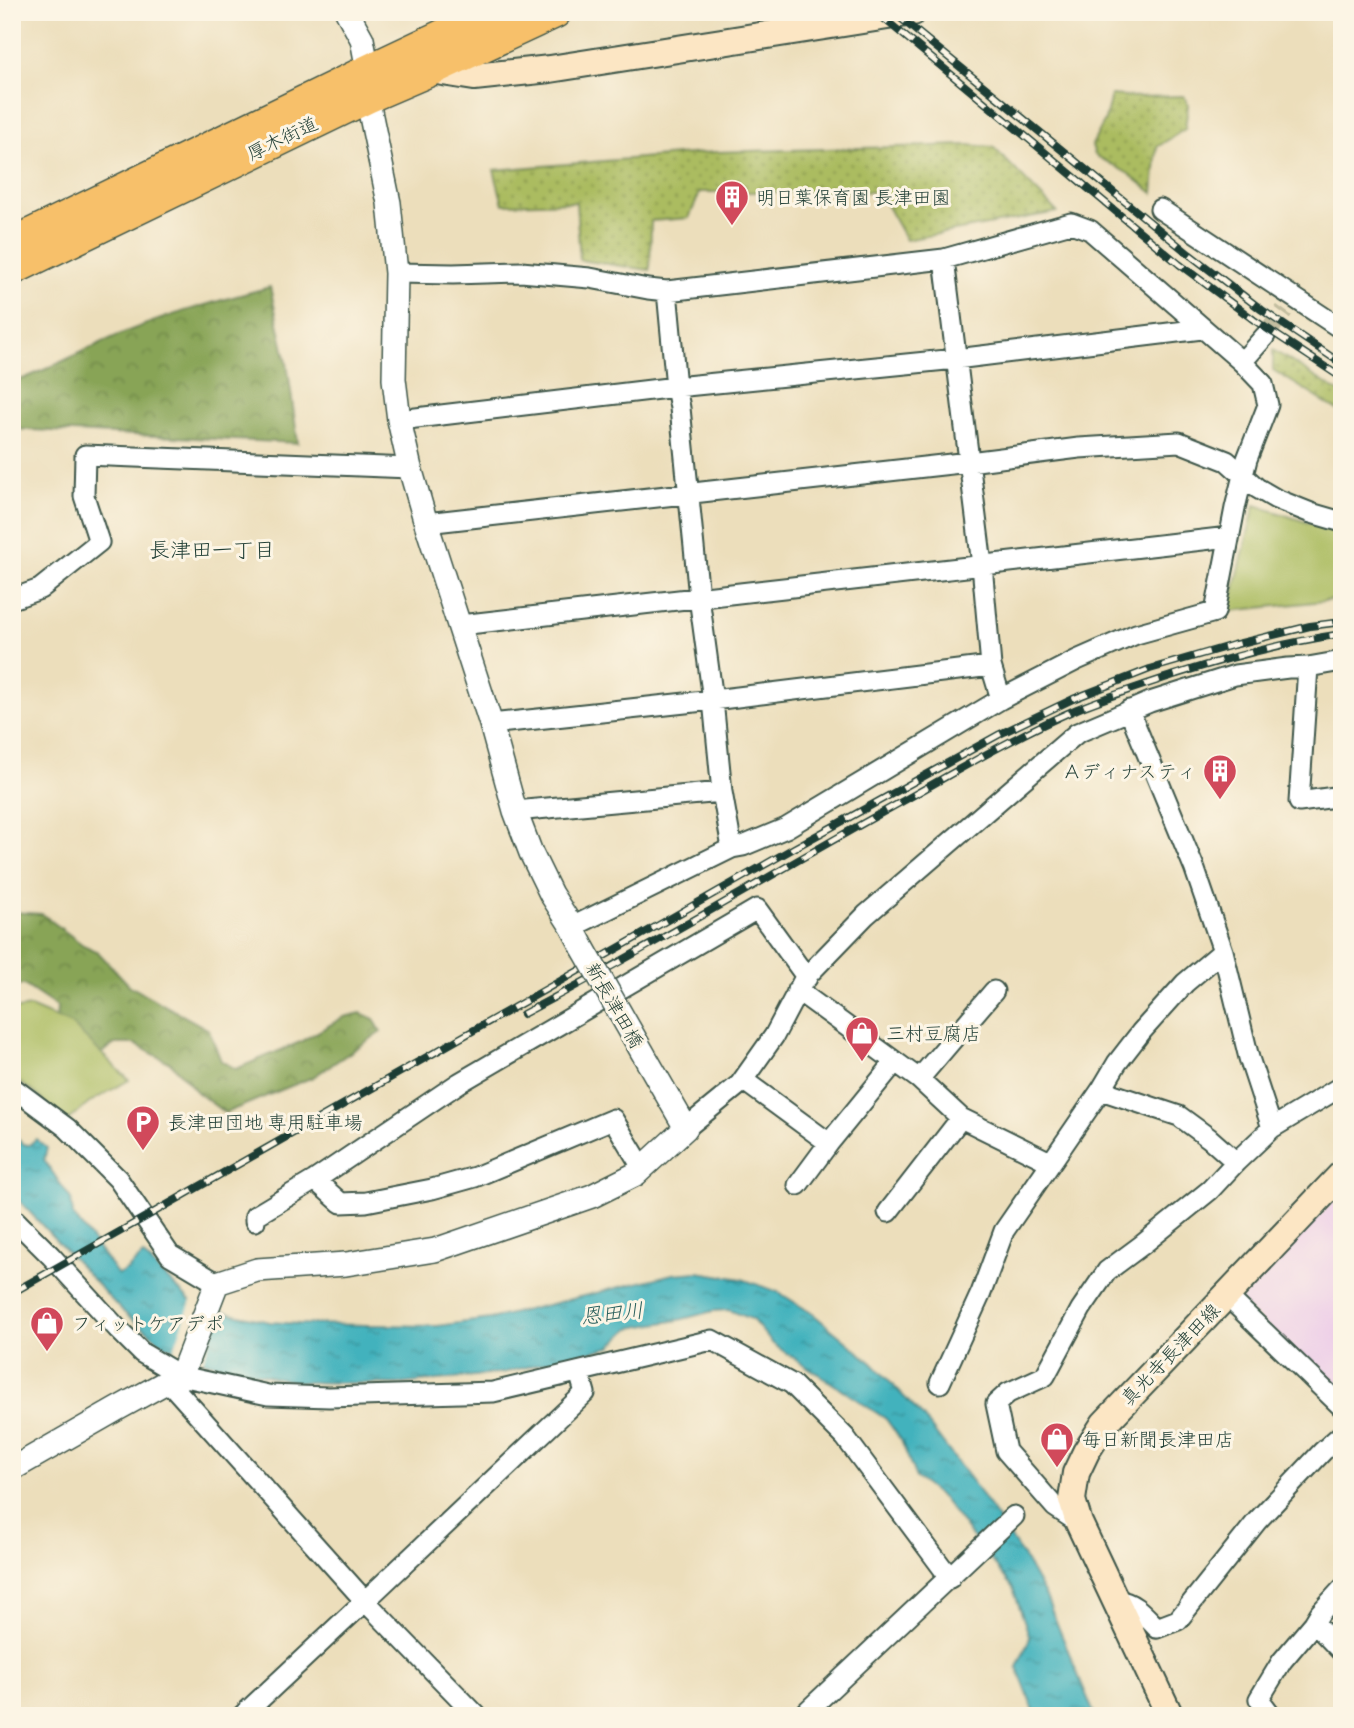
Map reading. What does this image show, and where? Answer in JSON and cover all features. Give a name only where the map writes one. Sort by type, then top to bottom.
[{"type":"highway","name":"厚木街道","points":[[12,270],[368,84],[493,12]]},
{"type":"highway","name":"厚木街道","points":[[12,244],[368,84],[430,71],[555,12]]},
{"type":"main road","points":[[430,71],[474,77],[550,69],[913,12]]},
{"type":"main road","name":"真光寺長津田線","points":[[1170,1716],[1079,1522],[1072,1500],[1076,1473],[1104,1424],[1342,1174]]},
{"type":"street","name":"新長津田橋","points":[[347,12],[362,39],[389,203],[396,273],[394,379],[398,420],[426,523],[491,724],[515,811],[536,863],[551,894],[686,1128]]},
{"type":"street","points":[[1160,209],[1288,303],[1336,326],[1342,326]]},
{"type":"street","points":[[396,273],[521,272],[590,278],[667,291],[944,259],[1071,223],[1090,230],[1242,362],[1263,384],[1268,405],[1247,459],[1215,612],[1136,634],[1076,660],[1001,699],[786,828],[732,848],[577,937]]},
{"type":"street","points":[[944,259],[982,565],[991,666],[1001,699]]},
{"type":"street","points":[[667,291],[699,597],[722,792],[732,848]]},
{"type":"street","points":[[398,420],[676,387],[956,359],[1202,329]]},
{"type":"street","points":[[1242,362],[1265,337]]},
{"type":"street","points":[[426,523],[1079,448],[1179,442],[1227,461],[1257,488],[1276,499],[1342,522]]},
{"type":"street","points":[[12,599],[40,589],[99,542],[84,496],[85,455],[410,468]]},
{"type":"street","points":[[460,625],[1229,537]]},
{"type":"street","points":[[12,1469],[177,1376],[216,1285],[257,1266],[346,1264],[435,1250],[592,1196],[636,1174],[743,1080],[774,1037],[802,984],[866,915],[1077,733],[1150,702],[1235,675],[1342,661]]},
{"type":"street","points":[[491,724],[991,666]]},
{"type":"street","points":[[1308,667],[1299,802],[1342,796]]},
{"type":"street","points":[[1129,710],[1194,867],[1223,951],[1249,1058],[1272,1128]]},
{"type":"street","points":[[515,811],[722,792]]},
{"type":"street","points":[[255,1221],[255,1216],[315,1180],[459,1083],[757,909],[802,984],[919,1079],[961,1118],[1050,1162]]},
{"type":"street","points":[[940,1383],[981,1293],[1004,1231],[1117,1063],[1141,1032],[1185,984],[1223,951]]},
{"type":"street","points":[[919,1079],[994,991]]},
{"type":"street","points":[[798,1185],[895,1062]]},
{"type":"street","points":[[743,1080],[829,1143]]},
{"type":"street","points":[[1079,1522],[1055,1507],[1006,1451],[996,1404],[1007,1393],[1045,1376],[1080,1309],[1107,1271],[1210,1190],[1272,1128],[1342,1086]]},
{"type":"street","points":[[12,1087],[67,1128],[118,1179],[170,1255],[216,1285]]},
{"type":"street","points":[[1101,1090],[1179,1116],[1236,1162]]},
{"type":"street","points":[[888,1212],[961,1118]]},
{"type":"street","points":[[315,1180],[341,1203],[366,1202],[432,1189],[475,1177],[613,1119],[643,1169]]},
{"type":"street","points":[[12,1217],[142,1353],[177,1376],[365,1601],[477,1716]]},
{"type":"street","points":[[1227,1296],[1342,1407]]},
{"type":"street","points":[[177,1376],[268,1395],[329,1397],[493,1392],[712,1340],[792,1384],[845,1437],[951,1576]]},
{"type":"street","points":[[242,1716],[586,1393],[579,1372]]},
{"type":"street","points":[[1117,1601],[1124,1601],[1143,1613],[1157,1628],[1178,1620],[1257,1521],[1342,1434]]},
{"type":"street","points":[[802,1716],[1011,1520]]},
{"type":"street","points":[[1272,1716],[1259,1699],[1282,1661],[1342,1589]]},
{"type":"street","points":[[1314,1623],[1342,1652]]},
{"type":"shaded area","points":[[1342,1192],[1342,1396],[1239,1301]]},
{"type":"green space","points":[[1111,95],[1184,96],[1188,105],[1185,129],[1157,147],[1153,193],[1129,174],[1095,155],[1092,145],[1105,120]]},
{"type":"green space","points":[[968,145],[993,147],[1057,212],[906,240],[879,192],[700,192],[689,218],[651,221],[650,270],[580,260],[576,202],[503,204],[494,170],[715,152]]},
{"type":"green space","points":[[270,287],[287,363],[298,443],[12,429],[12,383],[136,328]]},
{"type":"green space","points":[[1273,350],[1342,394],[1342,413],[1273,370]]},
{"type":"green space","points":[[1255,505],[1342,534],[1342,599],[1229,611]]},
{"type":"green space","points":[[12,912],[42,914],[83,945],[97,951],[130,986],[209,1030],[221,1061],[236,1069],[298,1043],[344,1017],[361,1013],[374,1019],[381,1032],[313,1077],[225,1113],[197,1092],[172,1064],[135,1044],[115,1044],[76,1070],[56,1023],[57,1007],[24,985],[12,985]]},
{"type":"green space","points":[[30,1007],[71,1024],[129,1080],[92,1101],[64,1123],[36,1094],[12,1077],[12,1010]]},
{"type":"water","name":"恩田川","points":[[12,1126],[22,1143],[29,1145],[36,1139],[47,1148],[44,1160],[71,1199],[73,1215],[118,1275],[143,1255],[189,1300],[204,1307],[270,1322],[437,1326],[490,1319],[673,1274],[698,1272],[742,1279],[778,1292],[813,1314],[872,1363],[923,1417],[973,1483],[1023,1556],[1046,1597],[1095,1716],[1036,1716],[1017,1667],[1030,1638],[1013,1588],[942,1498],[916,1478],[901,1440],[886,1419],[773,1344],[752,1319],[729,1310],[713,1311],[630,1328],[610,1347],[502,1373],[401,1384],[295,1382],[207,1362],[164,1345],[121,1310],[12,1193]]},
{"type":"pier","points":[[192,1298],[222,1307],[202,1363],[173,1352]]},
{"type":"tunnel","points":[[1265,336],[1284,310]]},
{"type":"railway","points":[[876,12],[1179,264],[1254,320],[1342,378]]},
{"type":"railway","points":[[893,12],[1189,254],[1262,310],[1342,364]]},
{"type":"railway","points":[[12,1293],[794,848],[1000,734],[1073,699],[1150,669],[1310,626],[1342,622]]},
{"type":"railway","points":[[523,1014],[967,765],[1055,719],[1177,674],[1279,646],[1342,634]]},
{"type":"place","name":"明日葉保育園 長津田園","points":[[732,227]]},
{"type":"place","name":"Ａディナスティ","points":[[1220,801]]},
{"type":"place","name":"三村豆腐店","points":[[862,1063]]},
{"type":"place","name":"長津田団地 専用駐車場","points":[[143,1152]]},
{"type":"place","name":"フィットケアデポ","points":[[47,1353]]},
{"type":"place","name":"毎日新聞長津田店","points":[[1057,1469]]},
{"type":"district","name":"長津田一丁目","points":[[212,549]]}]
